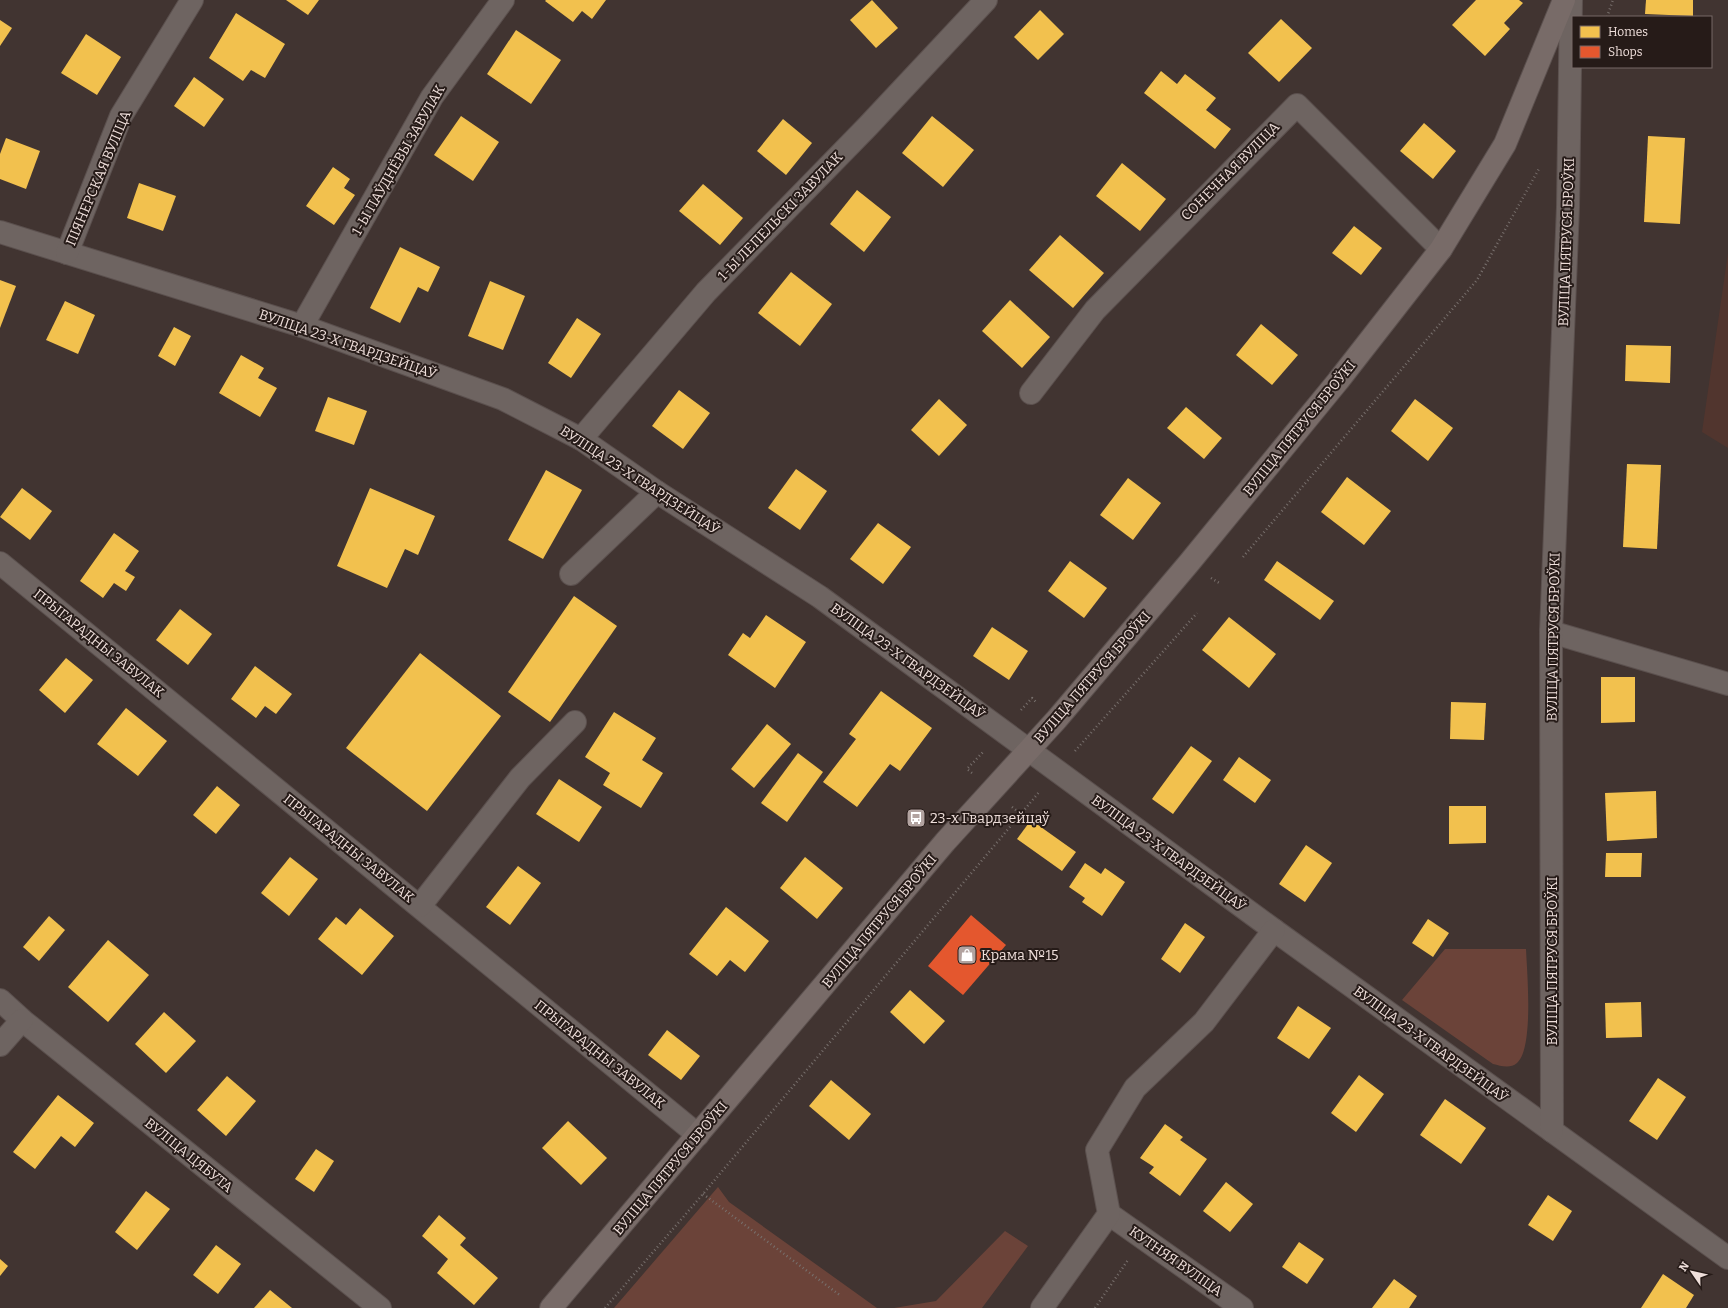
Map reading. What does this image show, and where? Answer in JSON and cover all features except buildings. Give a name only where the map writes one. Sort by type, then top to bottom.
[{"type":"main road","name":"ВУЛІЦА ПЯТРУСЯ БРОЎКІ","points":[[551,1308],[945,842],[1057,719],[1199,551],[1338,381],[1442,249],[1505,144],[1564,0]]},
{"type":"street","name":"ПІЯНЕРСКАЯ ВУЛІЦА","points":[[67,253],[121,116],[192,0]]},
{"type":"street","name":"1-Ы ПАЎДНЁВЫ ЗАВУЛАК","points":[[302,326],[432,96],[503,0]]},
{"type":"street","name":"1-Ы ЛЕПЕЛЬСКІ ЗАВУЛАК","points":[[581,439],[706,292],[868,126],[986,0]]},
{"type":"street","name":"ВУЛІЦА ПЯТРУСЯ БРОЎКІ","points":[[1552,1131],[1551,632],[1568,207],[1571,0]]},
{"type":"street","name":"СОНЕЧНАЯ ВУЛІЦА","points":[[1031,393],[1094,310],[1296,104],[1442,249]]},
{"type":"street","name":"ВУЛІЦА 23-Х ГВАРДЗЕЙЦАЎ","points":[[0,232],[302,326],[503,399],[581,439],[657,492],[820,597],[1274,930],[1728,1258]]},
{"type":"street","points":[[571,574],[657,492]]},
{"type":"street","name":"ПРЫГАРАДНЫ ЗАВУЛАК","points":[[0,562],[698,1135]]},
{"type":"street","points":[[1551,632],[1728,684]]},
{"type":"street","points":[[420,906],[520,778],[575,722]]},
{"type":"street","points":[[1042,1308],[1109,1214],[1097,1150],[1134,1088],[1204,1022],[1274,930]]},
{"type":"street","name":"ВУЛІЦА ЦЯБУТА","points":[[0,1000],[22,1020],[380,1308]]},
{"type":"street","points":[[0,1045],[22,1020]]},
{"type":"street","name":"КУТНЯЯ ВУЛІЦА","points":[[1109,1214],[1242,1308]]},
{"type":"path","points":[[1607,16],[1613,0]]},
{"type":"path","points":[[1243,557],[1477,280],[1543,163]]},
{"type":"path","points":[[605,1308],[703,1194],[1057,770],[1197,613]]},
{"type":"path","points":[[703,1194],[841,1296]]},
{"type":"path","points":[[1095,1308],[1143,1238]]},
{"type":"shaded area","points":[[1728,253],[1728,448],[1702,432]]},
{"type":"shaded area","points":[[1445,949],[1526,949],[1528,1026],[1526,1042],[1522,1055],[1514,1065],[1505,1066],[1493,1064],[1402,1000]]},
{"type":"shaded area","points":[[718,1187],[729,1202],[877,1308],[614,1308]]},
{"type":"shaded area","points":[[1005,1231],[1028,1246],[982,1308],[894,1308],[936,1301]]},
{"type":"place","name":"23-х Гвардзейцаў","points":[[916,818]]},
{"type":"place","name":"Крама №15","points":[[967,955]]}]
